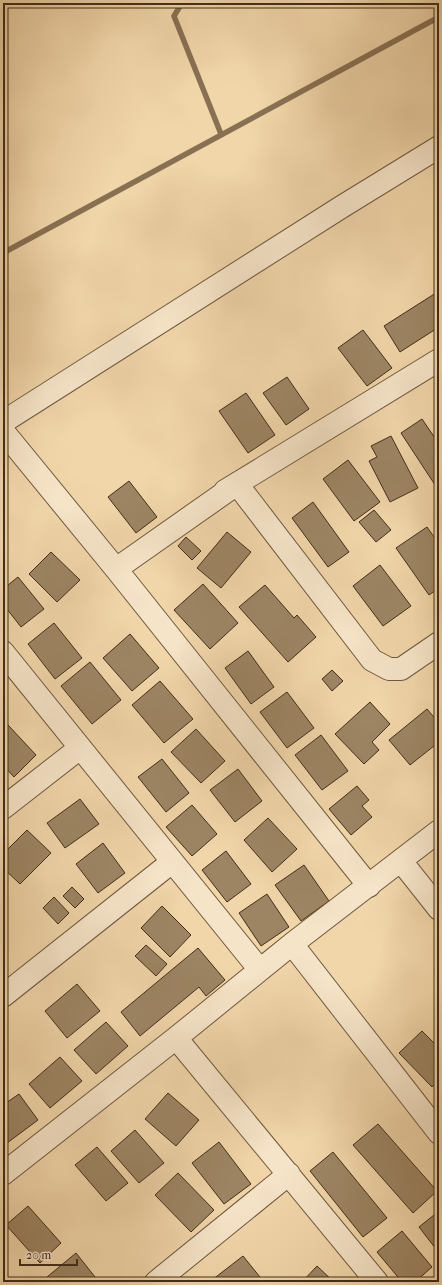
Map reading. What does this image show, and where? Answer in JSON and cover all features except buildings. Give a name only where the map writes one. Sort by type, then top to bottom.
[{"type":"street","points":[[3,422],[439,147]]},
{"type":"street","points":[[113,566],[237,484],[439,360]]},
{"type":"street","points":[[3,431],[369,886]]},
{"type":"street","points":[[237,484],[372,660],[389,669],[401,669],[439,644]]},
{"type":"street","points":[[3,652],[260,970]]},
{"type":"street","points":[[3,808],[80,748]]},
{"type":"street","points":[[3,1174],[176,1038],[292,944],[439,831]]},
{"type":"street","points":[[401,861],[439,909]]},
{"type":"street","points":[[3,996],[172,862]]},
{"type":"street","points":[[292,944],[439,1132]]},
{"type":"street","points":[[176,1038],[377,1282]]},
{"type":"street","points":[[156,1282],[289,1174]]},
{"type":"waterway","points":[[182,3],[174,16],[221,134]]},
{"type":"waterway","points":[[3,253],[439,17]]}]
